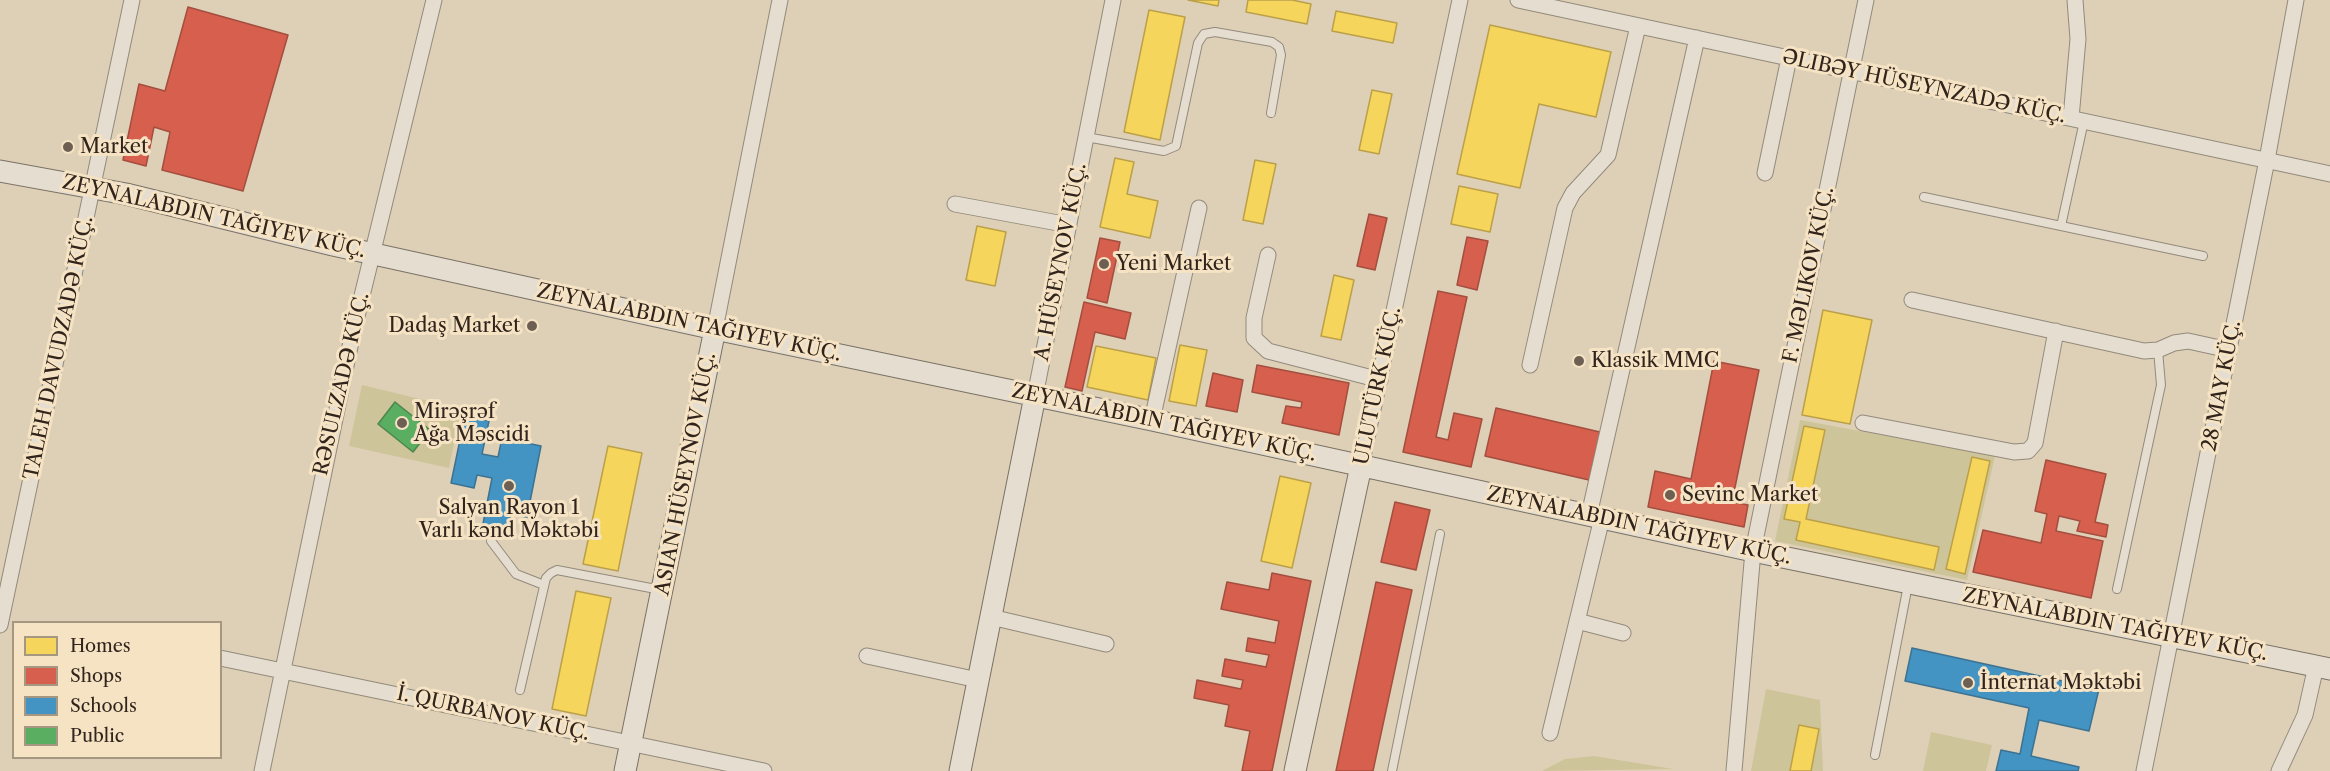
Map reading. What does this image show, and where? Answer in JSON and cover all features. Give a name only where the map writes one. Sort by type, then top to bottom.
[{"type":"street","name":"TALEH DAVUDZADƏ KÜÇ.","points":[[4,622],[132,0]]},
{"type":"street","name":"RƏSULZADƏ KÜÇ.","points":[[262,771],[352,337],[434,0]]},
{"type":"street","name":"ASIAN HÜSEYNOV KÜÇ.","points":[[625,771],[780,0]]},
{"type":"street","name":"A. HÜSEYNOV KÜÇ.","points":[[960,771],[1113,0]]},
{"type":"street","name":"ULUTÜRK KÜÇ.","points":[[1295,771],[1460,0]]},
{"type":"street","name":"ƏLIBƏY HÜSEYNZADƏ KÜÇ.","points":[[1518,0],[2330,174]]},
{"type":"street","name":"F. MƏLIKOV KÜÇ.","points":[[1734,771],[1753,551],[1866,0]]},
{"type":"street","points":[[2075,0],[2078,39],[2078,120]]},
{"type":"street","name":"28 MAY KÜÇ.","points":[[2144,771],[2267,160],[2296,0]]},
{"type":"street","points":[[1530,365],[1565,208],[1573,193],[1608,156],[1638,26]]},
{"type":"street","points":[[1550,733],[1577,621],[1596,516],[1697,38]]},
{"type":"street","points":[[1765,173],[1789,58]]},
{"type":"street","points":[[0,171],[93,187],[372,254],[1753,551],[2323,667],[2280,771]]},
{"type":"street","points":[[955,204],[1069,225]]},
{"type":"street","points":[[1152,420],[1199,208]]},
{"type":"street","points":[[1268,255],[1254,318],[1254,338],[1268,351],[1380,380]]},
{"type":"street","points":[[1912,300],[2144,351],[2158,350],[2174,343],[2188,341],[2229,350]]},
{"type":"street","points":[[1863,423],[2014,452],[2028,451],[2036,443],[2056,332]]},
{"type":"street","points":[[991,617],[1106,644]]},
{"type":"street","points":[[1577,621],[1623,633]]},
{"type":"street","points":[[867,656],[978,680]]},
{"type":"street","name":"İ. QURBANOV KÜÇ.","points":[[222,658],[764,771]]},
{"type":"lane","points":[[1086,137],[1164,151],[1176,146],[1198,43],[1204,33],[1215,32],[1272,42],[1279,47],[1281,55],[1271,112]]},
{"type":"lane","points":[[2061,226],[2078,120]]},
{"type":"lane","points":[[1924,197],[2203,256]]},
{"type":"lane","points":[[2117,589],[2161,384],[2158,350]]},
{"type":"lane","points":[[1392,771],[1440,534]]},
{"type":"lane","points":[[491,541],[516,574],[544,585]]},
{"type":"lane","points":[[520,690],[546,578],[557,570],[663,590]]},
{"type":"lane","points":[[1875,755],[1908,583]]},
{"type":"shaded area","points":[[362,385],[461,409],[449,468],[349,446]]},
{"type":"shaded area","points":[[1800,420],[1995,456],[1967,580],[1775,541]]},
{"type":"shaded area","points":[[1766,689],[1820,700],[1823,771],[1751,771]]},
{"type":"shaded area","points":[[1931,732],[1992,745],[1986,771],[1923,771]]},
{"type":"shaded area","points":[[1594,756],[1673,769],[1542,771],[1565,759]]},
{"type":"building: Homes","points":[[1188,0],[1219,0],[1218,6]]},
{"type":"building: Homes","points":[[1248,0],[1292,0],[1311,4],[1307,24],[1246,12]]},
{"type":"building: Homes","points":[[1149,10],[1185,17],[1160,140],[1124,132]]},
{"type":"building: Homes","points":[[1336,11],[1397,23],[1393,43],[1332,31]]},
{"type":"building: Homes","points":[[1490,25],[1611,52],[1596,117],[1539,104],[1520,188],[1457,174]]},
{"type":"building: Homes","points":[[1372,90],[1392,94],[1379,154],[1359,150]]},
{"type":"building: Homes","points":[[1115,158],[1134,162],[1127,194],[1158,201],[1150,238],[1100,227]]},
{"type":"building: Homes","points":[[1255,160],[1276,164],[1263,224],[1243,220]]},
{"type":"building: Homes","points":[[1459,186],[1498,194],[1490,232],[1451,224]]},
{"type":"building: Homes","points":[[977,226],[1006,232],[995,286],[966,280]]},
{"type":"building: Homes","points":[[1334,275],[1354,280],[1341,340],[1321,336]]},
{"type":"building: Homes","points":[[1823,310],[1872,320],[1850,424],[1802,415]]},
{"type":"building: Homes","points":[[1180,345],[1207,350],[1196,406],[1169,401]]},
{"type":"building: Homes","points":[[1096,346],[1156,358],[1148,400],[1087,387]]},
{"type":"building: Homes","points":[[1804,426],[1825,430],[1806,519],[1939,547],[1934,570],[1796,540],[1800,522],[1784,519]]},
{"type":"building: Homes","points":[[608,446],[642,453],[618,571],[583,564]]},
{"type":"building: Homes","points":[[1972,457],[1990,461],[1965,574],[1946,569]]},
{"type":"building: Homes","points":[[1280,476],[1311,483],[1292,568],[1261,561]]},
{"type":"building: Homes","points":[[576,591],[611,598],[586,716],[552,709]]},
{"type":"building: Homes","points":[[1799,725],[1819,729],[1811,771],[1790,771]]},
{"type":"building: Shops","points":[[188,7],[288,35],[243,191],[162,170],[170,132],[154,127],[146,166],[123,160],[139,84],[165,91]]},
{"type":"building: Shops","points":[[1369,214],[1387,218],[1375,270],[1357,266]]},
{"type":"building: Shops","points":[[1467,237],[1488,241],[1477,290],[1457,285]]},
{"type":"building: Shops","points":[[1100,238],[1120,242],[1107,303],[1087,298]]},
{"type":"building: Shops","points":[[1438,291],[1467,297],[1436,437],[1448,440],[1454,413],[1482,419],[1471,467],[1403,452]]},
{"type":"building: Shops","points":[[1084,302],[1131,313],[1125,339],[1095,332],[1082,391],[1065,387]]},
{"type":"building: Shops","points":[[1714,361],[1759,370],[1732,502],[1748,505],[1744,527],[1648,507],[1655,471],[1691,479]]},
{"type":"building: Shops","points":[[1257,365],[1349,383],[1339,435],[1282,423],[1286,406],[1301,408],[1302,402],[1252,392]]},
{"type":"building: Shops","points":[[1213,373],[1243,380],[1237,412],[1206,406]]},
{"type":"building: Shops","points":[[1496,408],[1600,432],[1589,480],[1485,456]]},
{"type":"building: Shops","points":[[2046,460],[2106,474],[2095,522],[2108,525],[2106,537],[2077,531],[2080,521],[2059,516],[2056,531],[2103,541],[2091,598],[1973,572],[1983,530],[2041,543],[2047,514],[2035,511]]},
{"type":"building: Shops","points":[[1395,502],[1430,510],[1416,570],[1381,562]]},
{"type":"building: Shops","points":[[1272,573],[1311,581],[1272,771],[1242,771],[1250,731],[1225,726],[1229,705],[1194,698],[1197,680],[1241,689],[1243,680],[1222,676],[1225,659],[1266,667],[1269,655],[1246,651],[1248,638],[1275,643],[1279,621],[1221,609],[1227,582],[1269,590]]},
{"type":"building: Shops","points":[[1376,582],[1412,590],[1373,771],[1336,771]]},
{"type":"building: Schools","points":[[465,416],[489,421],[482,454],[498,457],[502,438],[541,446],[527,517],[511,514],[507,534],[482,529],[492,478],[477,475],[474,488],[451,483]]},
{"type":"building: Schools","points":[[1912,648],[2099,689],[2089,731],[2039,720],[2031,756],[2079,767],[2078,771],[1996,771],[2001,750],[2020,754],[2029,708],[1905,681]]},
{"type":"building: Public","points":[[395,402],[430,430],[413,452],[378,424]]},
{"type":"place","name":"Market","points":[[68,147]]},
{"type":"place","name":"Yeni Market","points":[[1104,264]]},
{"type":"place","name":"Dadaş Market","points":[[532,326]]},
{"type":"place","name":"Klassik MMC","points":[[1579,361]]},
{"type":"place","name":"Mirəşrəf Ağa Məscidi","points":[[402,423]]},
{"type":"place","name":"Salyan Rayon 1 Varlı kənd Məktəbi","points":[[509,486]]},
{"type":"place","name":"Sevinc Market","points":[[1670,495]]},
{"type":"place","name":"İnternat Məktəbi","points":[[1968,683]]}]
